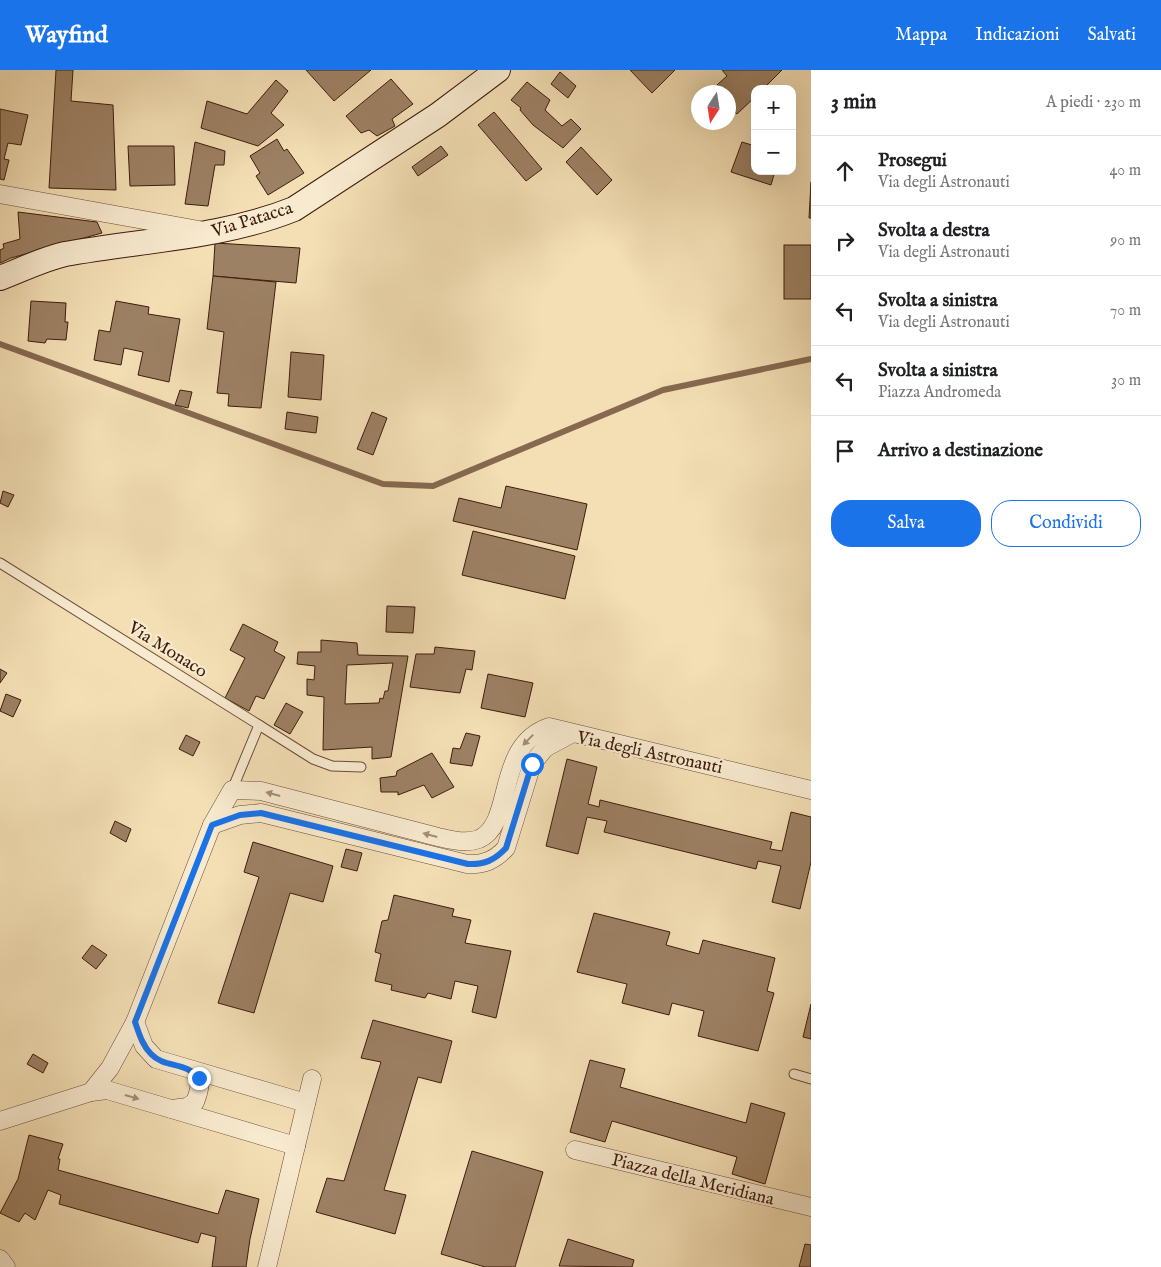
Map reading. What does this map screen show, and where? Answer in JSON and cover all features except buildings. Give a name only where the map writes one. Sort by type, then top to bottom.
[{"type":"main road","name":"Via Patacca","points":[[0,278],[63,255],[210,232],[279,215],[294,209],[438,115],[498,70]]},
{"type":"street","points":[[0,194],[210,232]]},
{"type":"street","points":[[91,1092],[110,1068],[135,1022],[212,825],[232,790],[261,791],[438,838],[463,842],[480,838],[491,828],[514,759],[524,743],[537,731],[549,727],[571,734]]},
{"type":"street","name":"Via degli Astronauti","points":[[212,825],[240,815],[261,813],[468,864],[484,863],[500,854],[506,848],[532,764],[545,748],[571,734],[609,740],[811,790]]},
{"type":"street","points":[[135,1022],[144,1046],[156,1059],[306,1103]]},
{"type":"street","points":[[172,1109],[187,1107],[195,1102],[201,1087],[199,1078],[194,1071]]},
{"type":"street","points":[[266,1267],[312,1079]]},
{"type":"street","points":[[0,1121],[91,1092],[107,1090],[296,1146]]},
{"type":"street","name":"Piazza della Meridiana","points":[[575,1150],[811,1208]]},
{"type":"street","points":[[0,1259],[6,1267]]},
{"type":"lane","name":"Via Monaco","points":[[0,563],[313,759],[332,766],[361,768]]},
{"type":"lane","points":[[232,790],[259,725]]},
{"type":"lane","points":[[794,1074],[811,1079]]},
{"type":"waterway","points":[[0,344],[383,484],[433,486],[663,390],[811,359]]},
{"type":"route","points":[[199,1078],[194,1071],[156,1059],[150,1054],[144,1046],[135,1022],[212,825],[240,815],[261,813],[459,862],[468,864],[484,863],[492,860],[506,848],[532,764]]}]
